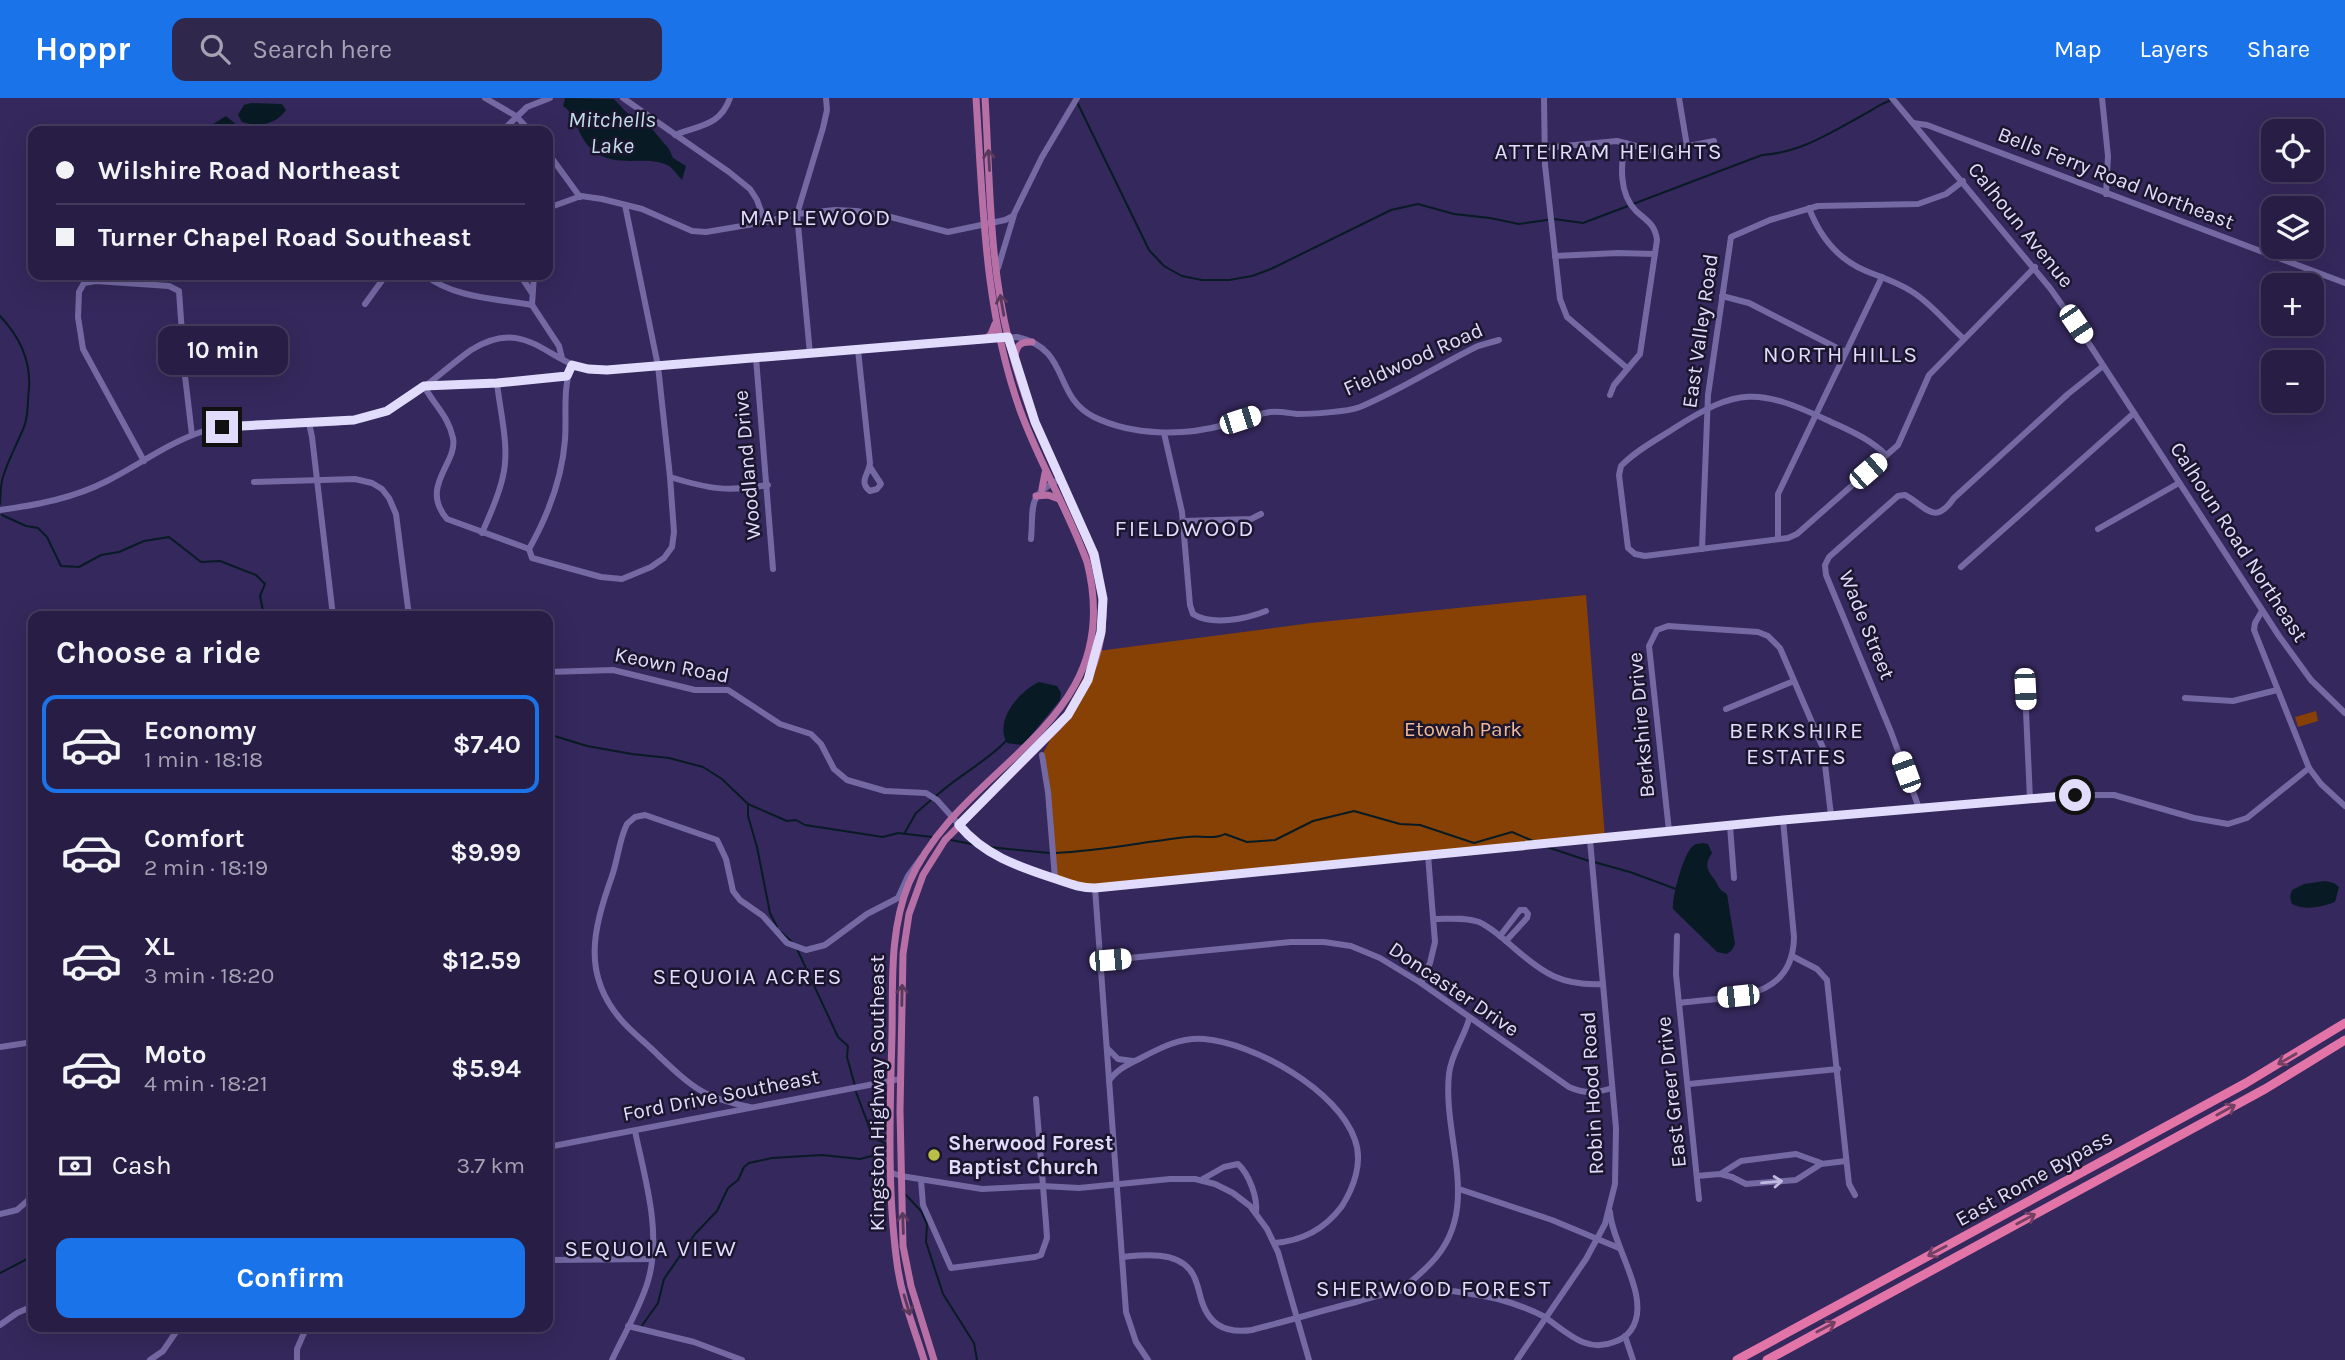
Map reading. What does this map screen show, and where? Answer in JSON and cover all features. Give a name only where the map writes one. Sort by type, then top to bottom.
[{"type":"highway","name":"East Rome Bypass","points":[[1737,1360],[2235,1089],[2345,1023]]},
{"type":"highway","name":"East Rome Bypass","points":[[1767,1360],[2254,1095],[2345,1040]]},
{"type":"main road","points":[[976,98],[984,224],[995,320],[1020,410],[1045,468],[1056,481]]},
{"type":"main road","points":[[934,1360],[905,1264],[900,1079],[903,954],[908,914],[923,876],[945,840],[1068,715],[1088,680],[1098,649],[1103,610],[1098,572],[1090,543],[1056,481],[1014,362],[1008,337],[992,222],[985,98]]},
{"type":"main road","points":[[986,339],[991,334],[995,320]]},
{"type":"main road","points":[[1014,362],[1018,346],[1032,342]]},
{"type":"main road","points":[[1042,489],[1045,468]]},
{"type":"main road","name":"Kingston Highway Southeast","points":[[924,1360],[897,1265],[891,1080],[894,955],[899,914],[907,887],[924,854],[939,833],[1062,707],[1078,681],[1090,646],[1094,611],[1091,580],[1082,550],[1060,500],[1056,481]]},
{"type":"main road","points":[[1036,496],[1048,495],[1060,500]]},
{"type":"street","points":[[485,98],[516,116],[525,126]]},
{"type":"street","points":[[507,126],[527,107],[550,98]]},
{"type":"street","points":[[623,98],[750,189],[765,222]]},
{"type":"street","points":[[675,135],[715,121],[724,112],[730,98]]},
{"type":"street","points":[[997,273],[1014,214],[1036,168],[1077,98]]},
{"type":"street","points":[[1544,98],[1544,148],[1558,292],[1567,317],[1628,368]]},
{"type":"street","points":[[1679,98],[1687,146]]},
{"type":"street","name":"Calhoun Avenue","points":[[1892,98],[2035,267],[2113,382]]},
{"type":"street","points":[[2102,98],[2108,156],[2106,194]]},
{"type":"street","points":[[810,354],[797,214],[827,101]]},
{"type":"street","name":"Bells Ferry Road Northeast","points":[[1913,123],[1927,125],[2345,282]]},
{"type":"street","points":[[1544,148],[1610,141],[1653,152],[1714,141]]},
{"type":"street","points":[[1610,395],[1614,385],[1638,357],[1642,344],[1657,240],[1654,228],[1627,197],[1622,164],[1626,143]]},
{"type":"street","points":[[553,160],[580,197]]},
{"type":"street","name":"East Valley Road","points":[[1702,549],[1707,408],[1730,240],[1733,235],[1809,208],[1918,204],[1946,194],[1963,181]]},
{"type":"street","points":[[553,206],[580,197],[642,209],[692,230],[706,232],[797,214],[856,211],[948,232],[1008,219],[1014,214]]},
{"type":"street","points":[[572,365],[567,376],[565,442],[561,464],[547,512],[529,549],[532,558],[601,577],[622,579],[638,575],[664,558],[672,547],[674,532],[658,366],[625,205]]},
{"type":"street","points":[[1809,208],[1820,232],[1832,249],[1858,267],[1917,294],[1964,339]]},
{"type":"street","points":[[1555,256],[1655,254]]},
{"type":"street","points":[[1886,455],[1870,440],[1791,404],[1766,397],[1728,400],[1707,408],[1621,466],[1619,473],[1630,550],[1645,556],[1788,538],[1797,534],[1886,455],[1900,442],[1929,375],[2035,267]]},
{"type":"street","points":[[1778,539],[1779,494],[1882,277]]},
{"type":"street","points":[[365,304],[382,280]]},
{"type":"street","points":[[431,280],[462,292],[532,305]]},
{"type":"street","points":[[523,280],[533,295]]},
{"type":"street","points":[[534,280],[532,305],[559,346],[562,359]]},
{"type":"street","points":[[144,461],[83,349],[78,317],[79,292],[84,283],[96,281],[169,286],[179,291],[192,435]]},
{"type":"street","points":[[1722,296],[1749,303],[1845,352]]},
{"type":"street","points":[[0,510],[49,502],[80,493],[192,435],[229,426],[354,420],[372,416],[397,405],[482,343],[498,338],[528,340],[572,365],[595,370],[1008,337],[1032,342]]},
{"type":"street","name":"Fieldwood Road","points":[[1032,342],[1054,359],[1071,397],[1085,412],[1111,423],[1164,433],[1207,429],[1265,413],[1306,414],[1358,408],[1478,346],[1499,340]]},
{"type":"street","points":[[858,350],[870,467]]},
{"type":"street","name":"Woodland Drive","points":[[756,358],[773,569]]},
{"type":"street","name":"Wade Street","points":[[1919,808],[1891,732],[1828,580],[1825,565],[1829,557],[1898,496],[1905,495],[1927,512],[1940,512],[1947,508],[1954,498],[2068,394],[2103,366]]},
{"type":"street","points":[[424,386],[567,376]]},
{"type":"street","name":"Calhoun Road Northeast","points":[[2113,382],[2300,666],[2345,713]]},
{"type":"street","points":[[482,533],[493,510],[504,474],[505,441],[497,383]]},
{"type":"street","points":[[424,386],[443,412],[454,441],[438,484],[441,513],[447,519],[529,549]]},
{"type":"street","points":[[1962,568],[2134,413]]},
{"type":"street","points":[[311,423],[332,611]]},
{"type":"street","points":[[1164,433],[1183,521],[1193,614],[1207,620],[1240,619],[1266,611]]},
{"type":"street","points":[[670,477],[720,490],[768,485]]},
{"type":"street","points":[[254,482],[361,480],[377,485],[386,493],[395,509],[408,611]]},
{"type":"street","points":[[1031,539],[1032,508],[1036,496],[1056,481]]},
{"type":"street","points":[[2098,529],[2179,483]]},
{"type":"street","points":[[1183,521],[1251,519],[1261,514]]},
{"type":"street","points":[[2262,611],[2254,629],[2309,768],[2321,784],[2345,806]]},
{"type":"street","name":"Berkshire Drive","points":[[1669,831],[1649,656],[1653,634],[1661,627],[1668,626],[1758,632],[1768,636],[1780,648],[1823,748],[1831,816]]},
{"type":"street","name":"Keown Road","points":[[553,672],[613,670],[695,690],[728,690],[780,724],[811,734],[821,744],[834,769],[847,780],[884,791],[926,793],[942,804],[982,848],[995,856],[1079,887],[1095,888],[1783,820],[2075,795],[2114,795],[2194,818],[2228,824],[2247,818],[2309,768]]},
{"type":"street","points":[[1726,709],[1794,681]]},
{"type":"street","points":[[2025,689],[2030,799]]},
{"type":"street","points":[[2185,698],[2234,701],[2277,690]]},
{"type":"street","points":[[1042,755],[1048,784],[1055,878]]},
{"type":"street","points":[[942,804],[958,807],[994,778]]},
{"type":"street","points":[[750,1107],[723,1102],[691,1086],[624,1023],[602,991],[594,954],[595,933],[627,824],[635,817],[645,815],[717,840],[724,852],[736,895],[762,915],[781,939],[795,948],[806,950],[818,948],[900,895],[908,876],[924,854]]},
{"type":"street","points":[[1680,1003],[1760,992],[1778,982],[1792,956],[1794,937],[1783,820]]},
{"type":"street","points":[[1730,826],[1734,878]]},
{"type":"street","name":"Robin Hood Road","points":[[1517,1360],[1597,1239],[1609,1212],[1616,1168],[1612,1088],[1590,840]]},
{"type":"street","points":[[1420,983],[1434,951],[1435,919],[1427,855]]},
{"type":"street","points":[[1095,888],[1128,1323],[1148,1360]]},
{"type":"street","points":[[889,903],[897,906],[899,914]]},
{"type":"street","points":[[1525,910],[1527,918],[1503,938],[1517,913],[1525,910]]},
{"type":"street","points":[[1435,919],[1474,921],[1503,938],[1556,979],[1571,983],[1603,984]]},
{"type":"street","name":"East Greer Drive","points":[[1677,936],[1676,974],[1699,1199]]},
{"type":"street","name":"Doncaster Drive","points":[[1099,961],[1291,942],[1324,942],[1360,948],[1420,983],[1553,1078],[1576,1091],[1595,1092],[1612,1088]]},
{"type":"street","points":[[1792,956],[1818,969],[1827,980],[1846,1161],[1849,1184],[1855,1195]]},
{"type":"street","points":[[1396,1291],[1435,1259],[1450,1236],[1456,1219],[1459,1189],[1448,1095],[1449,1074],[1451,1060],[1469,1019]]},
{"type":"street","points":[[876,1083],[885,1077],[888,1071],[892,1025]]},
{"type":"street","points":[[1108,1083],[1116,1072],[1160,1047],[1188,1039],[1204,1039],[1231,1044],[1281,1066],[1319,1093],[1344,1119],[1355,1140],[1357,1169],[1350,1192],[1334,1216],[1310,1235],[1296,1241],[1274,1243]]},
{"type":"street","points":[[0,1047],[28,1043]]},
{"type":"street","points":[[1106,1047],[1118,1059],[1127,1062],[1136,1060]]},
{"type":"street","points":[[1689,1084],[1838,1069]]},
{"type":"street","name":"Ford Drive Southeast","points":[[553,1146],[900,1079]]},
{"type":"street","points":[[920,1180],[923,1205],[951,1268],[1041,1255],[1046,1238],[1036,1099]]},
{"type":"street","points":[[612,1360],[648,1281],[652,1259],[651,1213],[635,1131]]},
{"type":"street","points":[[1720,1174],[1741,1161],[1796,1154],[1821,1164],[1846,1161]]},
{"type":"street","points":[[1201,1180],[1235,1163],[1245,1171],[1256,1213]]},
{"type":"street","points":[[1697,1177],[1720,1174],[1746,1184],[1785,1181],[1800,1179],[1821,1164]]},
{"type":"street","points":[[892,1172],[920,1180],[982,1189],[1042,1186],[1079,1188],[1170,1179],[1201,1180],[1215,1184],[1238,1196],[1256,1213],[1274,1243],[1309,1360]]},
{"type":"street","points":[[1238,1196],[1247,1193],[1251,1188]]},
{"type":"street","points":[[1459,1189],[1552,1220],[1619,1248]]},
{"type":"street","points":[[0,1214],[17,1210],[28,1200]]},
{"type":"street","points":[[1122,1257],[1162,1256],[1185,1265],[1196,1279],[1205,1310],[1221,1328],[1233,1332],[1252,1331],[1396,1291],[1421,1290],[1460,1292],[1498,1299],[1546,1318],[1558,1329],[1588,1345],[1609,1344],[1625,1336],[1633,1325],[1636,1302],[1634,1286],[1609,1212]]},
{"type":"street","points":[[553,1260],[652,1259]]},
{"type":"street","points":[[1415,1278],[1415,1283],[1421,1290]]},
{"type":"street","points":[[0,1325],[28,1308]]},
{"type":"street","points":[[628,1326],[670,1334],[742,1360]]},
{"type":"street","points":[[150,1360],[163,1351],[176,1332]]},
{"type":"street","points":[[297,1360],[305,1332]]},
{"type":"street","points":[[1625,1336],[1633,1360]]},
{"type":"green space","name":"Etowah Park","points":[[1586,595],[1605,838],[1095,888],[1055,878],[1042,755],[1098,651],[1311,623]]},
{"type":"green space","points":[[2316,711],[2318,721],[2298,727],[2295,717]]},
{"type":"water","name":"Mitchells Lake","points":[[565,98],[614,99],[626,112],[653,130],[673,158],[686,166],[682,180],[669,166],[659,162],[610,159],[593,150],[582,137],[569,111],[563,106]]},
{"type":"water","points":[[282,104],[286,110],[277,119],[266,124],[242,122],[238,115],[244,105]]},
{"type":"water","points":[[226,116],[238,126],[210,126]]},
{"type":"water","points":[[1039,682],[1057,686],[1061,693],[1060,700],[1023,745],[1007,743],[1004,726],[1010,708],[1023,693]]},
{"type":"water","points":[[1708,844],[1712,853],[1707,864],[1708,870],[1727,894],[1735,944],[1727,954],[1717,952],[1673,909],[1676,886],[1685,858],[1693,846]]},
{"type":"water","points":[[2325,881],[2339,887],[2335,902],[2308,908],[2292,904],[2292,890],[2304,884]]},
{"type":"waterway","points":[[1633,204],[1762,155],[1802,146],[1892,100]]},
{"type":"waterway","points":[[1077,102],[1149,250],[1164,266],[1182,276],[1202,280],[1229,280],[1252,276],[1391,210],[1418,204],[1454,214],[1519,224],[1554,219],[1583,223],[1628,206]]},
{"type":"waterway","points":[[0,316],[23,350],[29,379],[26,422],[7,464],[0,504]]},
{"type":"waterway","points":[[2,515],[26,526],[38,528],[47,537],[61,566],[79,567],[101,555],[119,552],[144,541],[169,537],[201,562],[220,561],[256,575],[265,584],[260,596],[263,611]]},
{"type":"waterway","points":[[553,736],[587,746],[669,758],[703,767],[722,779],[748,804],[787,821],[796,820],[805,825],[883,837],[898,833],[932,837]]},
{"type":"waterway","points":[[935,797],[1006,741]]},
{"type":"waterway","points":[[904,834],[916,813],[931,800]]},
{"type":"waterway","points":[[748,805],[748,816],[770,913],[777,927]]},
{"type":"waterway","points":[[1055,853],[1225,834],[1247,842],[1275,840],[1313,821],[1354,811],[1400,824],[1420,825],[1474,843],[1512,832],[1533,841]]},
{"type":"waterway","points":[[951,840],[976,845]]},
{"type":"waterway","points":[[1544,846],[1589,861]]},
{"type":"waterway","points":[[989,847],[1049,853]]},
{"type":"waterway","points":[[1594,862],[1676,889]]},
{"type":"waterway","points":[[781,932],[792,942]]},
{"type":"waterway","points":[[797,949],[838,1037],[848,1046],[847,1057],[855,1086]]},
{"type":"waterway","points":[[856,1092],[871,1132],[876,1139],[887,1144]]},
{"type":"waterway","points":[[641,1327],[658,1303],[664,1279],[695,1234],[717,1211],[728,1188],[738,1180],[749,1163],[772,1158],[822,1155],[860,1159],[872,1156],[887,1144]]},
{"type":"waterway","points":[[906,1195],[921,1211],[927,1224],[926,1242],[943,1294],[974,1343],[977,1360]]},
{"type":"waterway","points":[[0,1273],[28,1259]]},
{"type":"place","name":"Sherwood Forest Baptist Church","points":[[934,1155]]},
{"type":"district","name":"ATTEIRAM HEIGHTS","points":[[1609,151]]},
{"type":"district","name":"MAPLEWOOD","points":[[816,217]]},
{"type":"district","name":"NORTH HILLS","points":[[1841,354]]},
{"type":"district","name":"FIELDWOOD","points":[[1185,528]]},
{"type":"district","name":"BERKSHIRE ESTATES","points":[[1797,743]]},
{"type":"district","name":"SEQUOIA ACRES","points":[[748,976]]},
{"type":"district","name":"SEQUOIA VIEW","points":[[651,1248]]},
{"type":"district","name":"SHERWOOD FOREST","points":[[1434,1288]]},
{"type":"route","points":[[222,427],[361,419],[397,405],[424,386],[567,376],[572,365],[607,370],[1008,337],[1035,422],[1094,554],[1103,599],[1101,632],[1088,680],[1068,715],[959,825],[982,848],[1006,862],[1079,887],[1095,888],[1783,820],[2075,795]]}]
